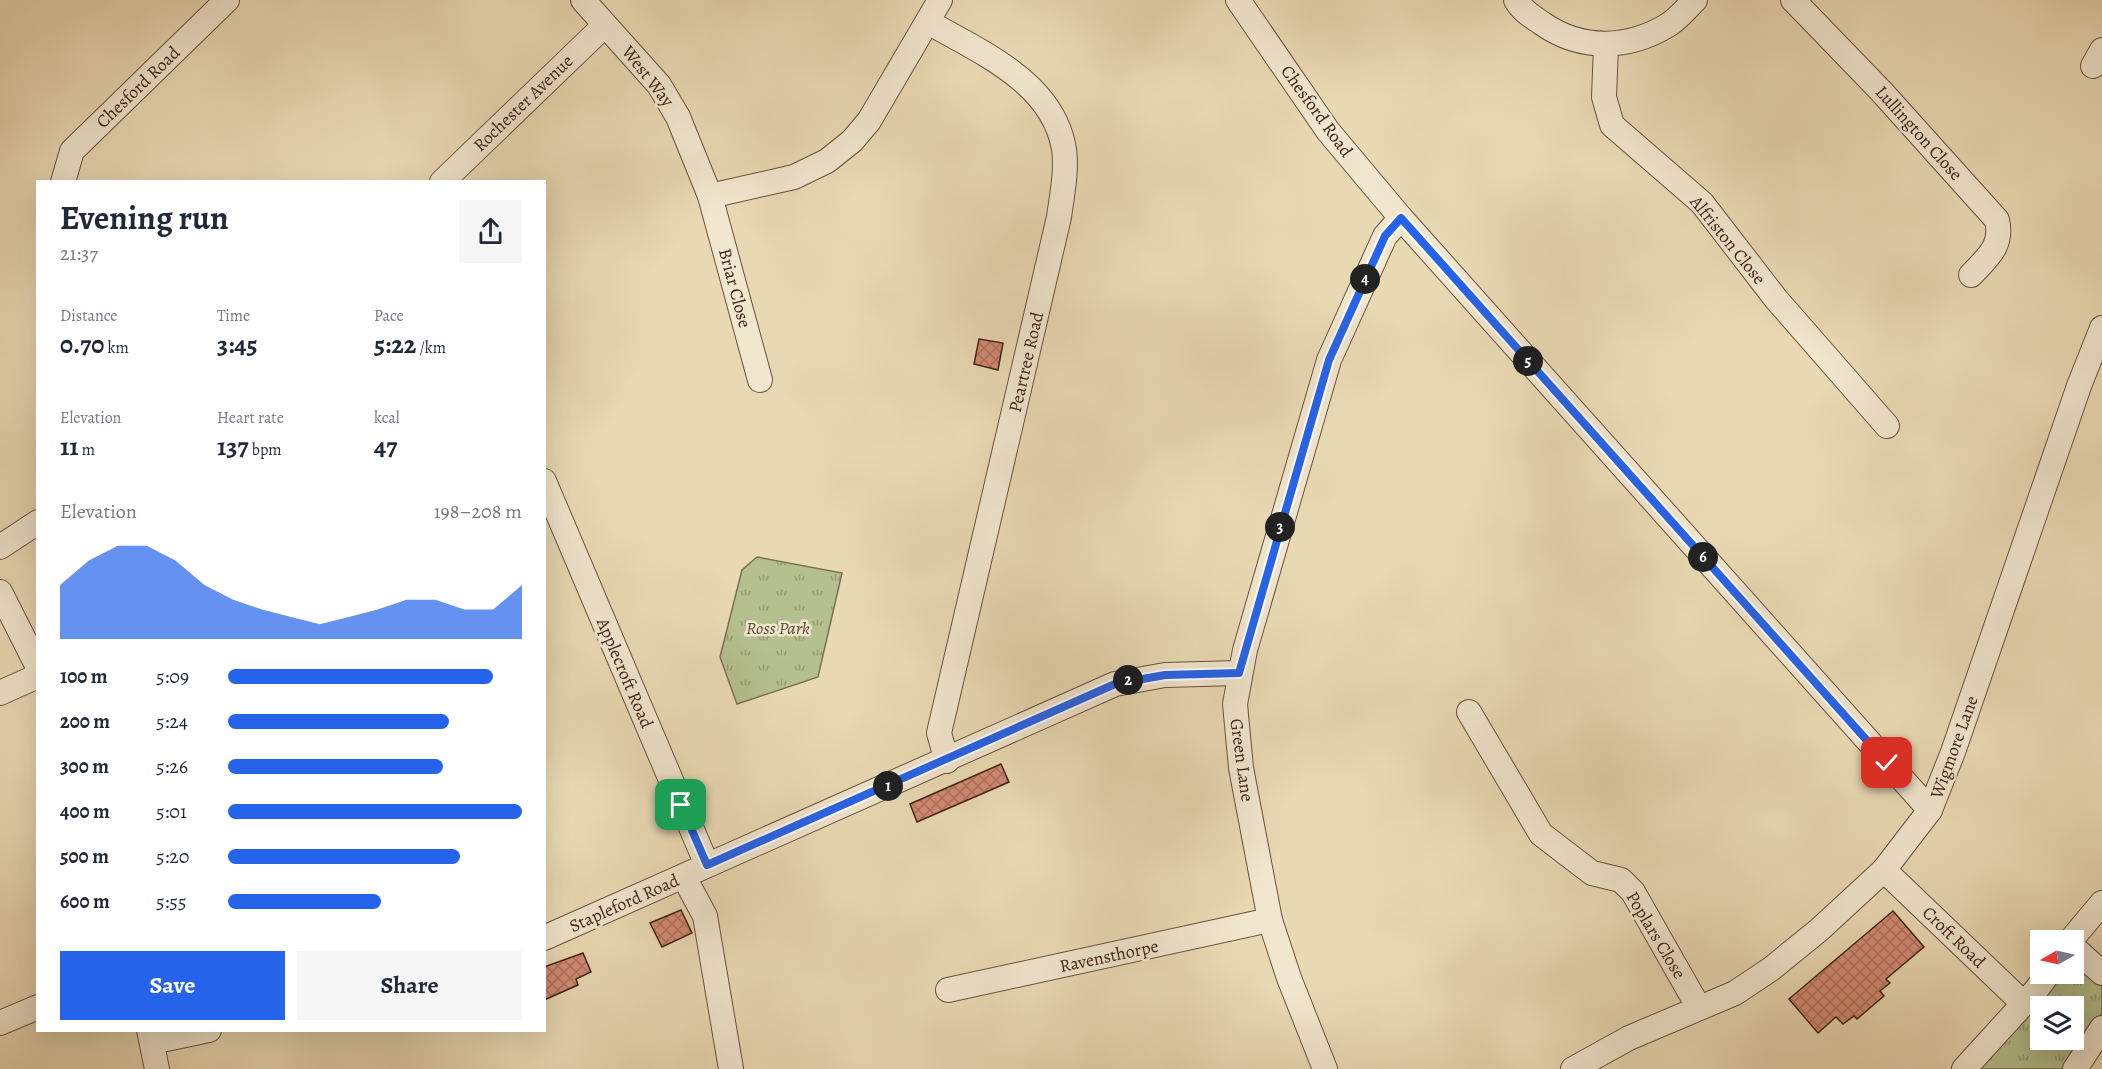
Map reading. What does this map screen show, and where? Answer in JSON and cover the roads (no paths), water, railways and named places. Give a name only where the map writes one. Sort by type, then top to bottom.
[{"type":"street","name":"Chesford Road","points":[[64,180],[72,152],[227,0]]},
{"type":"street","name":"West Way","points":[[583,0],[664,93],[691,144],[710,196]]},
{"type":"street","points":[[710,196],[794,177],[827,161],[852,141],[868,121],[940,0]]},
{"type":"street","name":"Chesford Road","points":[[1238,0],[1328,131],[1401,218],[1930,810]]},
{"type":"street","points":[[1516,0],[1520,7],[1558,34],[1606,46],[1639,39],[1670,24],[1695,0]]},
{"type":"street","name":"Lullington Close","points":[[1793,0],[1881,91],[1996,220],[1999,232],[1994,251],[1971,275]]},
{"type":"street","name":"Peartree Road","points":[[928,22],[1017,76],[1037,93],[1060,133],[1065,166],[1059,217],[939,734],[947,761]]},
{"type":"street","name":"Rochester Avenue","points":[[444,180],[604,25]]},
{"type":"street","name":"Alfriston Close","points":[[1606,46],[1604,97],[1612,126],[1702,203],[1776,299],[1887,426]]},
{"type":"street","name":"Briar Close","points":[[710,196],[760,380]]},
{"type":"street","name":"Green Lane","points":[[1325,1069],[1289,978],[1270,920],[1237,736],[1235,704],[1239,673],[1329,360],[1385,236],[1401,218]]},
{"type":"street","name":"Wigmore Lane","points":[[1574,1069],[1629,1038],[1735,993],[1771,969],[1820,930],[1884,870],[1930,810],[1953,752],[2079,386],[2102,328]]},
{"type":"street","name":"Applecroft Road","points":[[546,486],[707,865]]},
{"type":"street","points":[[0,547],[36,523]]},
{"type":"street","points":[[0,592],[36,663]]},
{"type":"street","name":"Stapleford Road","points":[[546,937],[947,761],[1115,684],[1165,675],[1239,673]]},
{"type":"street","points":[[0,693],[36,677]]},
{"type":"street","name":"Poplars Close","points":[[1469,712],[1541,834],[1592,873],[1621,880],[1633,892],[1699,1008]]},
{"type":"street","name":"Croft Road","points":[[1884,870],[2024,1004]]},
{"type":"street","points":[[684,877],[705,916],[731,1069]]},
{"type":"street","points":[[2079,930],[2102,903]]},
{"type":"street","name":"Ravensthorpe","points":[[948,990],[1270,920]]},
{"type":"street","points":[[2084,957],[2102,973]]},
{"type":"street","points":[[1964,1069],[2040,984]]},
{"type":"street","points":[[0,1023],[36,1008]]},
{"type":"street","points":[[2075,1069],[2102,1028]]},
{"type":"street","points":[[157,1069],[150,1036],[189,1032]]},
{"type":"park label","name":"Ross Park","points":[[778,628]]}]
